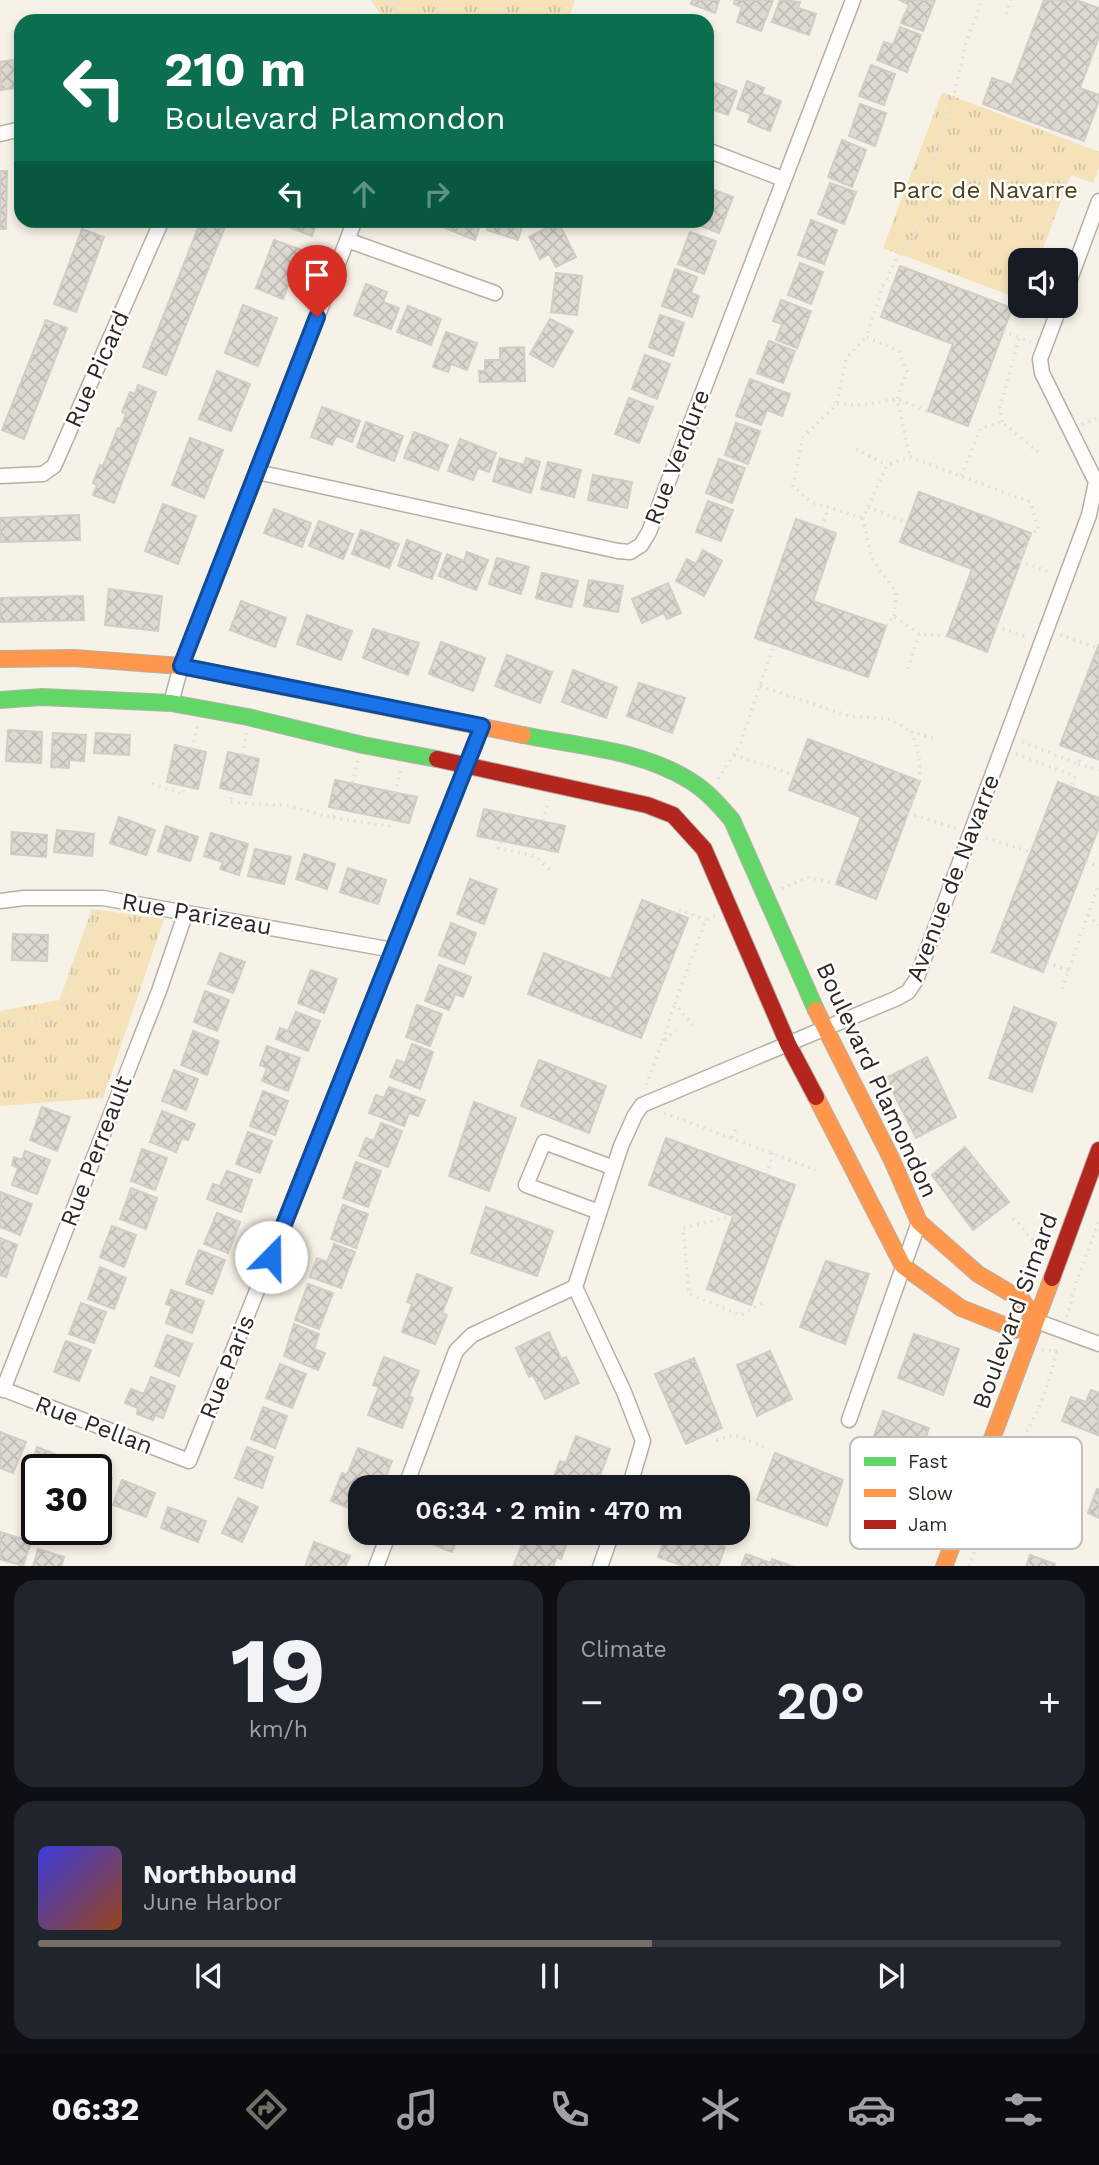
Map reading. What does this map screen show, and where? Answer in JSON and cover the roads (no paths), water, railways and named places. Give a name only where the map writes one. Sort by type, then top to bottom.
[{"type":"street","name":"Rue Verdure","points":[[257,472],[630,552],[641,545],[649,532],[853,0]]},
{"type":"street","points":[[714,153],[783,179]]},
{"type":"street","points":[[1078,258],[1099,201]]},
{"type":"street","name":"Rue Picard","points":[[0,476],[43,474],[54,466],[158,228]]},
{"type":"street","points":[[171,703],[181,666],[352,228]]},
{"type":"street","points":[[347,240],[495,293]]},
{"type":"street","name":"Avenue de Navarre","points":[[614,1168],[635,1115],[642,1105],[908,992],[916,980],[1066,579],[1089,515],[1096,482],[1042,373],[1040,359],[1055,318]]},
{"type":"street","name":"Boulevard Plamondon","points":[[0,659],[75,658],[181,666],[635,757],[680,772],[709,793],[732,820],[824,1028],[891,1158],[919,1222],[978,1274],[1022,1300],[1036,1321]]},
{"type":"street","points":[[0,700],[41,697],[171,703],[202,708],[647,805],[673,815],[704,849],[788,1044],[903,1266],[961,1308],[1017,1330],[1036,1321],[1099,1344]]},
{"type":"street","name":"Rue Paris","points":[[189,1461],[482,726]]},
{"type":"street","name":"Rue Parizeau","points":[[0,901],[24,898],[103,898],[393,950]]},
{"type":"street","name":"Rue Perreault","points":[[2,1389],[159,991],[186,912]]},
{"type":"street","points":[[599,1212],[526,1185],[544,1142],[614,1168],[575,1287],[624,1392],[643,1441],[633,1475]]},
{"type":"street","name":"Boulevard Simard","points":[[993,1437],[1099,1150]]},
{"type":"street","points":[[849,1420],[919,1222]]},
{"type":"street","points":[[410,1475],[456,1351],[472,1335],[575,1287]]},
{"type":"street","name":"Rue Pellan","points":[[2,1389],[189,1461]]},
{"type":"street","points":[[376,1566],[384,1545]]},
{"type":"street","points":[[600,1566],[608,1545]]},
{"type":"street","name":"Boulevard Simard","points":[[944,1566],[951,1549]]},
{"type":"park label","name":"Parc de Navarre","points":[[985,190]]}]
